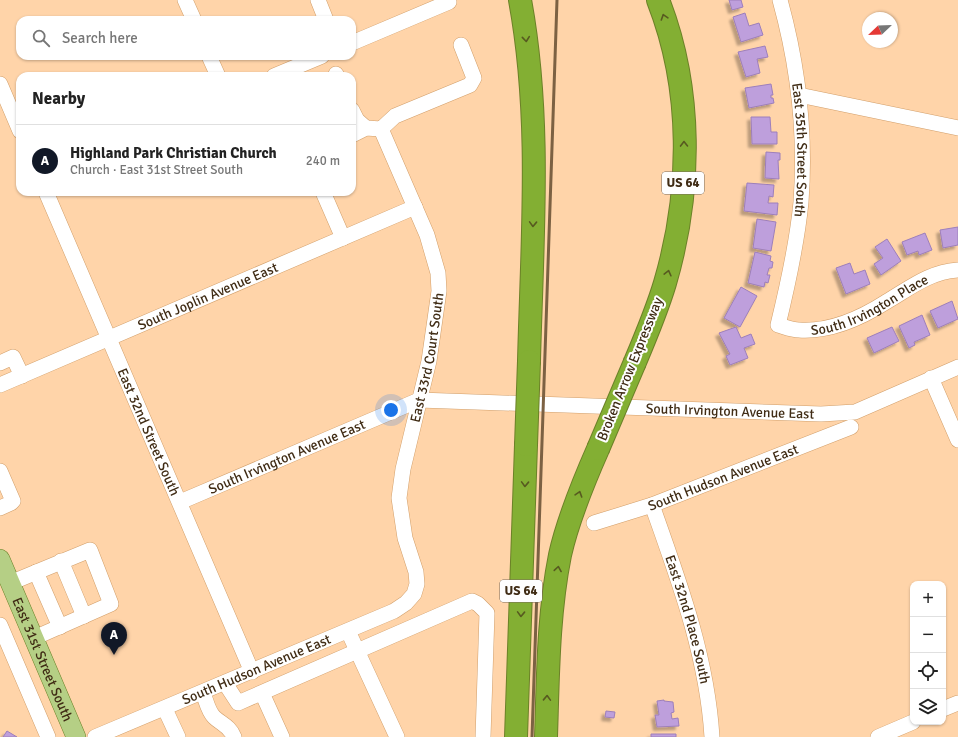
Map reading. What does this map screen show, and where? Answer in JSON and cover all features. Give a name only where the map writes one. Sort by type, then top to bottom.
[{"type":"highway","name":"US 64","points":[[516,737],[534,185],[533,125],[529,66],[520,0]]},
{"type":"highway","name":"Broken Arrow Expressway","points":[[546,737],[550,629],[560,555],[582,484],[653,320],[665,282],[680,219],[683,190],[684,129],[682,93],[672,40],[658,0]]},
{"type":"main road","name":"East 31st Street South","points":[[0,559],[76,737]]},
{"type":"street","points":[[185,0],[192,16]]},
{"type":"street","points":[[318,0],[324,16]]},
{"type":"street","points":[[356,41],[449,2],[448,0]]},
{"type":"street","name":"East 35th Street South","points":[[778,325],[793,257],[801,202],[801,130],[799,96],[780,0]]},
{"type":"street","points":[[356,134],[373,128],[395,116],[470,85],[474,78],[461,45]]},
{"type":"street","points":[[212,60],[216,72]]},
{"type":"street","points":[[284,72],[312,60]]},
{"type":"street","points":[[0,84],[16,122]]},
{"type":"street","points":[[799,96],[958,128]]},
{"type":"street","name":"East 33rd Court South","points":[[356,120],[373,128],[416,206],[434,256],[439,291],[429,361],[403,469],[399,498],[405,538],[416,572],[417,584],[414,594]]},
{"type":"street","name":"East 32nd Street South","points":[[48,196],[110,338],[252,672]]},
{"type":"street","points":[[325,196],[343,238]]},
{"type":"street","name":"South Joplin Avenue East","points":[[0,385],[416,206]]},
{"type":"street","name":"South Irvington Place","points":[[778,325],[797,330],[810,330],[844,323],[873,310],[917,282],[934,274],[958,270]]},
{"type":"street","points":[[0,363],[13,357],[22,376]]},
{"type":"street","name":"South Hudson Avenue East","points":[[594,523],[652,505],[849,420],[855,412],[958,366]]},
{"type":"street","points":[[931,378],[958,440]]},
{"type":"street","name":"South Irvington Avenue East","points":[[180,502],[419,400],[821,414],[849,420]]},
{"type":"street","points":[[0,508],[13,501],[1,477]]},
{"type":"street","name":"East 32nd Place South","points":[[652,505],[685,598],[699,651],[707,690],[712,737]]},
{"type":"street","points":[[10,583],[90,550],[111,604],[34,638]]},
{"type":"street","points":[[61,561],[84,616]]},
{"type":"street","points":[[36,572],[60,627]]},
{"type":"street","name":"South Hudson Avenue East","points":[[95,737],[165,709],[348,631],[401,607],[414,594]]},
{"type":"street","points":[[225,683],[238,703],[472,601],[478,604],[487,613],[483,737]]},
{"type":"street","points":[[401,607],[410,628]]},
{"type":"street","name":"East 31st Street South","points":[[0,624],[48,737]]},
{"type":"street","points":[[348,631],[356,652],[397,737]]},
{"type":"street","points":[[203,693],[214,717],[224,723],[232,731],[234,737]]},
{"type":"street","points":[[262,693],[282,737]]},
{"type":"street","points":[[946,708],[958,703]]},
{"type":"street","points":[[165,709],[178,737]]},
{"type":"street","points":[[878,737],[910,723]]},
{"type":"building","points":[[729,0],[741,0],[743,7],[732,10]]},
{"type":"building","points":[[745,13],[749,26],[759,23],[763,35],[741,42],[733,17]]},
{"type":"building","points":[[765,46],[768,57],[757,59],[760,73],[746,77],[738,52]]},
{"type":"building","points":[[771,84],[773,95],[771,95],[771,98],[773,98],[774,103],[749,108],[745,88]]},
{"type":"building","points":[[751,117],[770,117],[771,132],[777,132],[777,144],[752,144]]},
{"type":"building","points":[[766,152],[780,153],[780,160],[778,160],[779,179],[765,178]]},
{"type":"building","points":[[747,183],[774,185],[773,197],[769,196],[768,203],[778,203],[777,215],[744,211]]},
{"type":"building","points":[[757,219],[776,222],[771,251],[753,248]]},
{"type":"building","points":[[958,227],[958,245],[943,248],[940,230]]},
{"type":"building","points":[[925,233],[932,250],[919,255],[918,251],[907,255],[902,242]]},
{"type":"building","points":[[887,239],[901,261],[881,275],[874,264],[883,258],[875,247]]},
{"type":"building","points":[[755,252],[771,256],[770,261],[773,262],[772,268],[769,268],[767,275],[770,275],[768,283],[765,282],[764,287],[748,283]]},
{"type":"building","points":[[850,263],[854,274],[865,270],[870,284],[846,294],[836,268]]},
{"type":"building","points":[[741,287],[757,296],[740,327],[724,318]]},
{"type":"building","points":[[952,301],[958,319],[938,328],[930,311]]},
{"type":"building","points":[[922,315],[930,335],[914,342],[915,345],[909,348],[899,326]]},
{"type":"building","points":[[736,327],[741,338],[751,334],[755,344],[744,348],[748,358],[730,365],[726,356],[730,354],[719,333]]},
{"type":"building","points":[[892,327],[899,341],[874,353],[867,338]]},
{"type":"building","points":[[664,700],[673,702],[674,712],[671,713],[672,719],[678,718],[679,726],[657,727],[655,715],[659,715],[657,701]]},
{"type":"building","points":[[606,711],[615,712],[614,718],[605,717]]},
{"type":"building","points":[[7,731],[17,737],[3,737]]},
{"type":"building","points":[[651,734],[676,734],[676,737],[651,737]]},
{"type":"railway","points":[[532,737],[557,0]]},
{"type":"place","name":"Highland Park Christian Church","points":[[114,655]]}]
